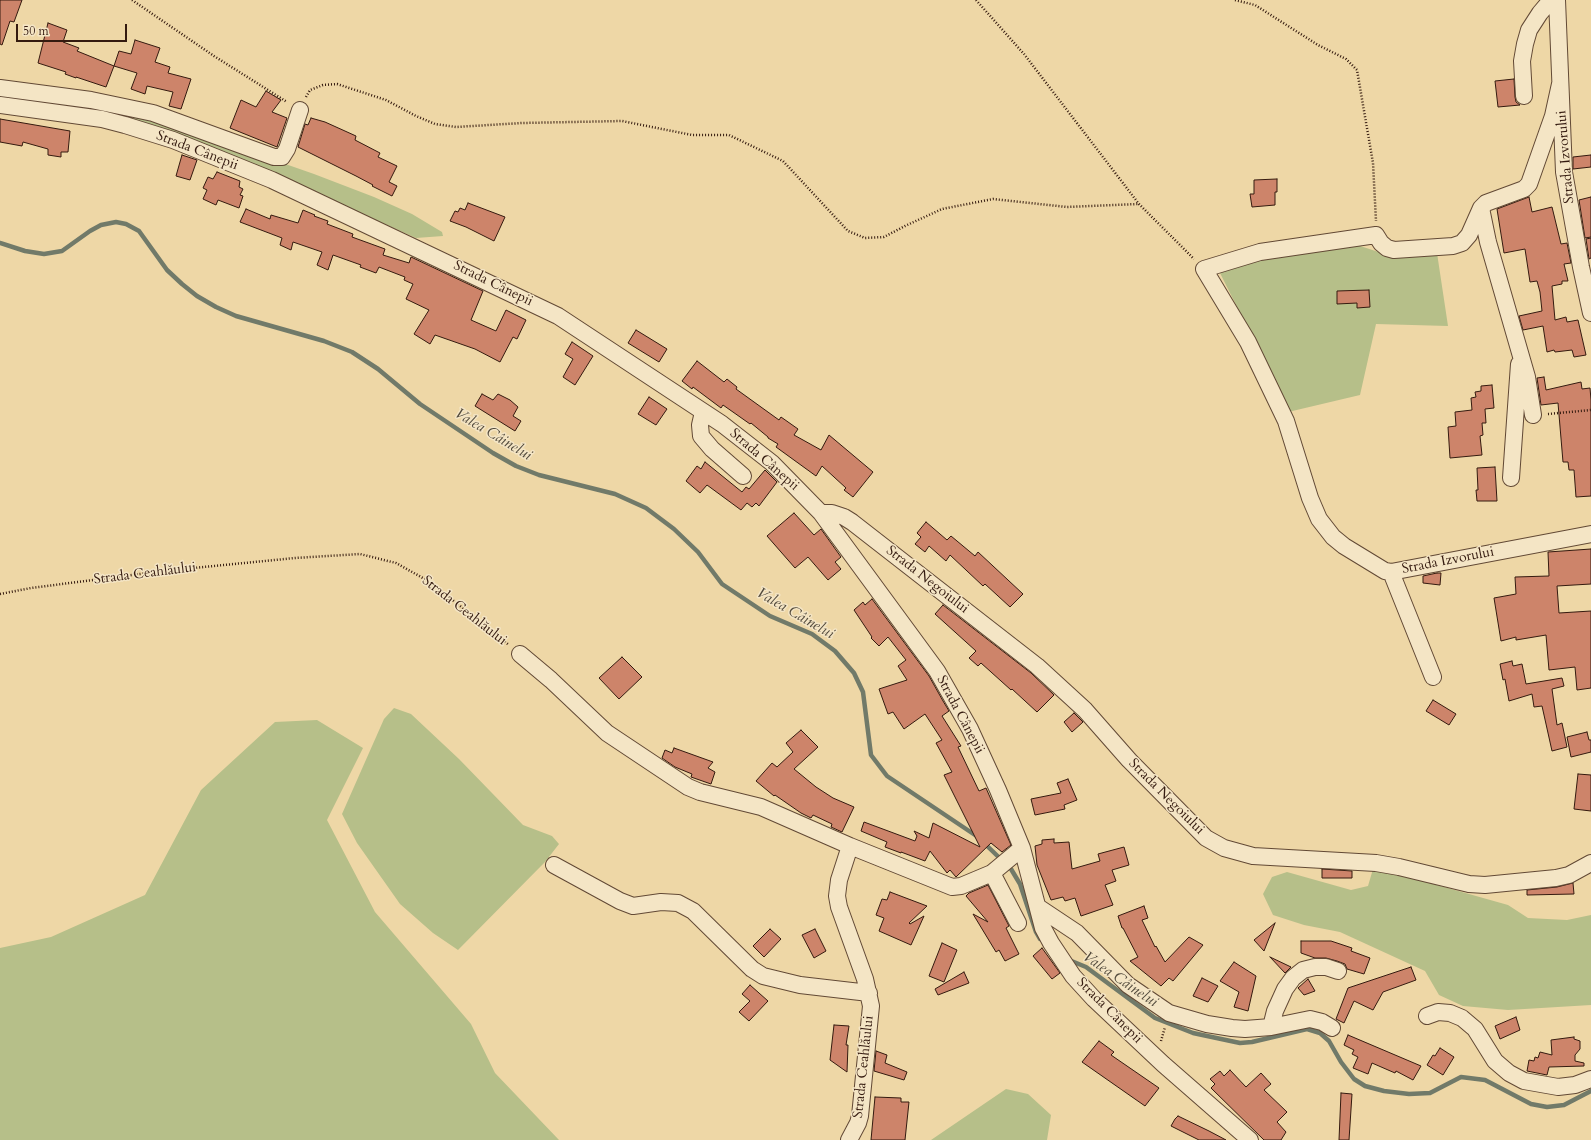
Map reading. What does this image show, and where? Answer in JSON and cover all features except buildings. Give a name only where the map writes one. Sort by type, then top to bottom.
[{"type":"street","points":[[1524,96],[1522,61],[1525,44],[1529,30],[1551,0]]},
{"type":"street","name":"Strada Izvorului","points":[[1557,0],[1564,172],[1581,267],[1591,312]]},
{"type":"street","points":[[1391,572],[1385,571],[1344,546],[1333,537],[1319,519],[1310,498],[1286,421],[1248,342],[1204,269],[1260,252],[1376,235],[1380,244],[1394,250],[1453,246],[1462,243],[1470,235],[1481,208],[1486,203],[1524,189],[1529,184],[1553,116],[1560,84]]},
{"type":"street","points":[[0,88],[91,100],[153,113],[274,157],[282,157],[287,149],[300,110]]},
{"type":"street","name":"Strada Cânepii","points":[[0,105],[102,120],[125,126],[173,140],[272,180],[558,316],[722,424],[772,464],[821,513],[937,671],[970,729],[998,790],[1022,848],[1043,928],[1051,943],[1074,976],[1094,999],[1163,1064],[1250,1140]]},
{"type":"street","points":[[1481,208],[1488,242],[1527,377],[1533,415]]},
{"type":"street","points":[[1511,478],[1515,405],[1520,355]]},
{"type":"street","points":[[704,412],[700,425],[701,436],[712,449],[743,476]]},
{"type":"street","name":"Strada Negoiului","points":[[821,513],[832,513],[844,517],[852,522],[1037,666],[1065,690],[1085,710],[1129,760],[1206,838],[1224,848],[1253,856],[1376,863],[1469,884],[1485,885],[1556,878],[1568,875],[1591,863]]},
{"type":"street","name":"Strada Izvorului","points":[[1433,677],[1391,572],[1591,534]]},
{"type":"street","name":"Strada Ceahlăului","points":[[520,654],[551,680],[607,732],[688,787],[700,792],[762,807],[850,846],[952,887],[961,886],[992,873],[1022,848]]},
{"type":"street","name":"Strada Ceahlăului","points":[[849,1140],[860,1116],[871,1006],[866,979],[839,907],[837,896],[839,880],[850,846]]},
{"type":"street","points":[[554,865],[620,901],[633,906],[661,902],[678,903],[688,908],[693,911],[752,970],[763,976],[800,985],[869,993]]},
{"type":"street","points":[[992,873],[1018,923]]},
{"type":"street","points":[[1038,907],[1077,933],[1128,985],[1169,1013],[1207,1024],[1232,1028],[1245,1029],[1271,1027],[1310,1019],[1322,1022],[1332,1028]]},
{"type":"street","points":[[1271,1027],[1284,989],[1293,978],[1303,970],[1315,967],[1326,967],[1338,971]]},
{"type":"street","points":[[1427,1016],[1438,1012],[1450,1013],[1462,1018],[1475,1029],[1495,1061],[1509,1073],[1524,1081],[1558,1087],[1575,1085],[1591,1079]]},
{"type":"path","points":[[132,0],[214,56],[300,110],[310,90],[323,85],[337,84],[386,100],[435,124],[456,127],[522,123],[622,121],[692,135],[729,135],[784,161],[848,231],[865,238],[884,237],[942,209],[993,199],[1067,207],[1139,204]]},
{"type":"path","points":[[976,0],[1024,54],[1139,204],[1204,269]]},
{"type":"path","points":[[1235,0],[1255,5],[1318,45],[1346,59],[1357,70],[1373,163],[1376,235]]},
{"type":"path","points":[[1533,415],[1591,410]]},
{"type":"path","name":"Strada Ceahlăului","points":[[0,594],[31,588],[163,571],[295,558],[360,554],[396,563],[430,582],[520,654]]},
{"type":"green space","points":[[24,97],[140,115],[231,145],[374,197],[412,214],[442,232],[443,236],[416,238],[248,163],[39,103]]},
{"type":"green space","points":[[1357,245],[1394,257],[1437,253],[1448,326],[1376,324],[1360,395],[1284,413],[1249,331],[1218,269],[1266,259]]},
{"type":"green space","points":[[394,708],[411,714],[459,759],[523,825],[552,836],[559,844],[545,862],[458,950],[433,933],[400,904],[357,843],[342,814],[384,719]]},
{"type":"green space","points":[[317,720],[363,748],[327,820],[375,912],[471,1024],[495,1073],[559,1140],[0,1140],[0,948],[51,937],[145,895],[201,790],[275,722]]},
{"type":"green space","points":[[1373,869],[1405,876],[1508,905],[1528,918],[1567,920],[1591,915],[1591,1005],[1508,1010],[1463,1006],[1439,995],[1425,971],[1340,932],[1304,925],[1273,915],[1263,894],[1272,877],[1287,872],[1351,890],[1368,886]]},
{"type":"green space","points":[[1006,1089],[1028,1094],[1051,1115],[1047,1140],[931,1140]]},
{"type":"waterway","name":"Valea Câinelui","points":[[0,243],[25,251],[44,254],[62,251],[101,225],[116,222],[126,224],[139,231],[167,270],[182,284],[197,296],[216,307],[236,316],[324,341],[352,352],[378,369],[420,404],[493,453],[516,466],[539,475],[615,494],[646,508],[674,529],[698,552],[722,584],[770,616],[812,634],[835,651],[854,673],[863,692],[871,755],[887,776],[978,837]]},
{"type":"waterway","name":"Valea Câinelui","points":[[983,842],[1011,869],[1020,884],[1036,932],[1040,939]]},
{"type":"waterway","name":"Valea Câinelui","points":[[1069,960],[1086,967],[1155,1018],[1193,1033],[1240,1043],[1252,1042],[1307,1029],[1320,1033],[1329,1041],[1341,1062],[1354,1079],[1365,1086],[1384,1091],[1409,1094],[1430,1093],[1461,1077],[1485,1080],[1531,1104],[1547,1107],[1564,1105],[1591,1091]]}]
